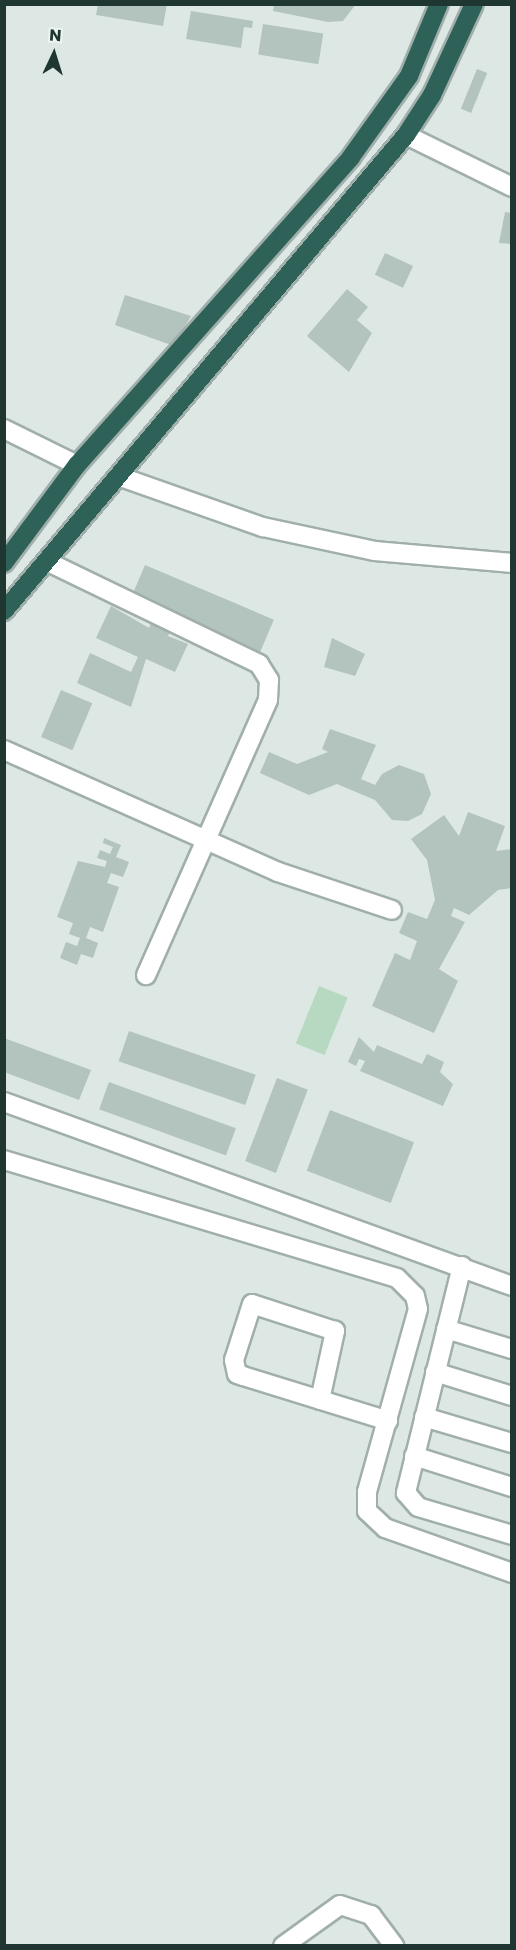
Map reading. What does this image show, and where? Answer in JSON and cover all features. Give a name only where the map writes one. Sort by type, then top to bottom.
[{"type":"highway","points":[[4,563],[12,542],[77,465],[351,157],[409,76],[439,4]]},
{"type":"highway","points":[[4,610],[406,135],[432,94],[474,4]]},
{"type":"street","points":[[406,135],[512,187]]},
{"type":"street","points":[[4,429],[77,465]]},
{"type":"street","points":[[118,476],[263,527],[375,551],[512,563]]},
{"type":"street","points":[[46,561],[259,664],[269,680],[268,700],[146,975]]},
{"type":"street","points":[[4,750],[278,872],[392,910]]},
{"type":"street","points":[[4,1102],[512,1286]]},
{"type":"street","points":[[4,1160],[398,1278],[415,1296],[418,1310],[367,1492],[372,1520],[512,1573]]},
{"type":"street","points":[[462,1266],[414,1456],[409,1502],[512,1535]]},
{"type":"street","points":[[320,1400],[335,1331],[252,1304],[234,1370],[320,1400],[388,1421]]},
{"type":"street","points":[[446,1329],[512,1349]]},
{"type":"street","points":[[435,1372],[512,1396]]},
{"type":"street","points":[[424,1417],[512,1443]]},
{"type":"street","points":[[414,1456],[512,1487]]},
{"type":"street","points":[[283,1946],[340,1905],[371,1915],[394,1946]]},
{"type":"green space","points":[[319,986],[348,998],[325,1055],[296,1043]]},
{"type":"building","points":[[98,4],[167,4],[163,26],[96,15]]},
{"type":"building","points":[[274,4],[356,4],[343,21],[328,22],[273,11]]},
{"type":"building","points":[[191,11],[253,21],[252,28],[244,27],[241,48],[186,39]]},
{"type":"building","points":[[263,24],[323,34],[318,64],[258,55]]},
{"type":"building","points":[[477,69],[487,73],[471,113],[461,109]]},
{"type":"building","points":[[505,212],[512,213],[512,244],[499,243]]},
{"type":"building","points":[[385,253],[413,266],[403,288],[375,275]]},
{"type":"building","points":[[347,289],[368,307],[357,320],[372,333],[349,372],[307,336]]},
{"type":"building","points":[[125,295],[191,316],[174,346],[115,325]]},
{"type":"building","points":[[145,565],[274,620],[259,654],[131,599]]},
{"type":"building","points":[[111,606],[149,628],[152,620],[171,629],[168,636],[188,644],[175,672],[146,659],[131,707],[77,683],[90,653],[131,672],[138,657],[96,638]]},
{"type":"building","points":[[332,638],[365,654],[355,676],[324,667]]},
{"type":"building","points":[[61,690],[92,703],[72,750],[41,737]]},
{"type":"building","points":[[330,729],[376,745],[361,779],[375,785],[382,774],[399,765],[424,774],[431,794],[422,814],[408,821],[392,820],[375,800],[337,784],[309,795],[260,773],[269,752],[297,764],[328,752],[322,749]]},
{"type":"building","points":[[468,812],[505,826],[496,851],[512,849],[512,888],[498,890],[469,915],[454,908],[451,916],[465,922],[439,969],[458,981],[434,1033],[372,1006],[395,953],[410,960],[417,941],[399,933],[408,912],[427,919],[435,900],[427,860],[411,839],[444,815],[459,836]]},
{"type":"building","points":[[104,838],[121,845],[116,857],[129,862],[123,877],[111,873],[107,883],[119,887],[103,932],[90,927],[86,938],[98,943],[93,958],[81,954],[77,965],[60,958],[66,942],[77,946],[80,938],[69,934],[73,923],[57,917],[78,861],[105,867],[107,861],[97,858],[100,850],[110,854],[113,847],[103,843]]},
{"type":"building","points":[[129,1031],[256,1075],[245,1105],[119,1061]]},
{"type":"building","points":[[359,1037],[374,1052],[377,1045],[422,1064],[427,1054],[444,1062],[440,1072],[453,1084],[443,1106],[360,1071],[365,1061],[359,1059],[356,1066],[348,1062]]},
{"type":"building","points":[[4,1038],[91,1070],[79,1100],[4,1072]]},
{"type":"building","points":[[277,1078],[308,1090],[276,1173],[245,1161]]},
{"type":"building","points":[[109,1082],[236,1128],[226,1155],[99,1109]]},
{"type":"building","points":[[330,1110],[414,1142],[391,1203],[307,1171]]}]
